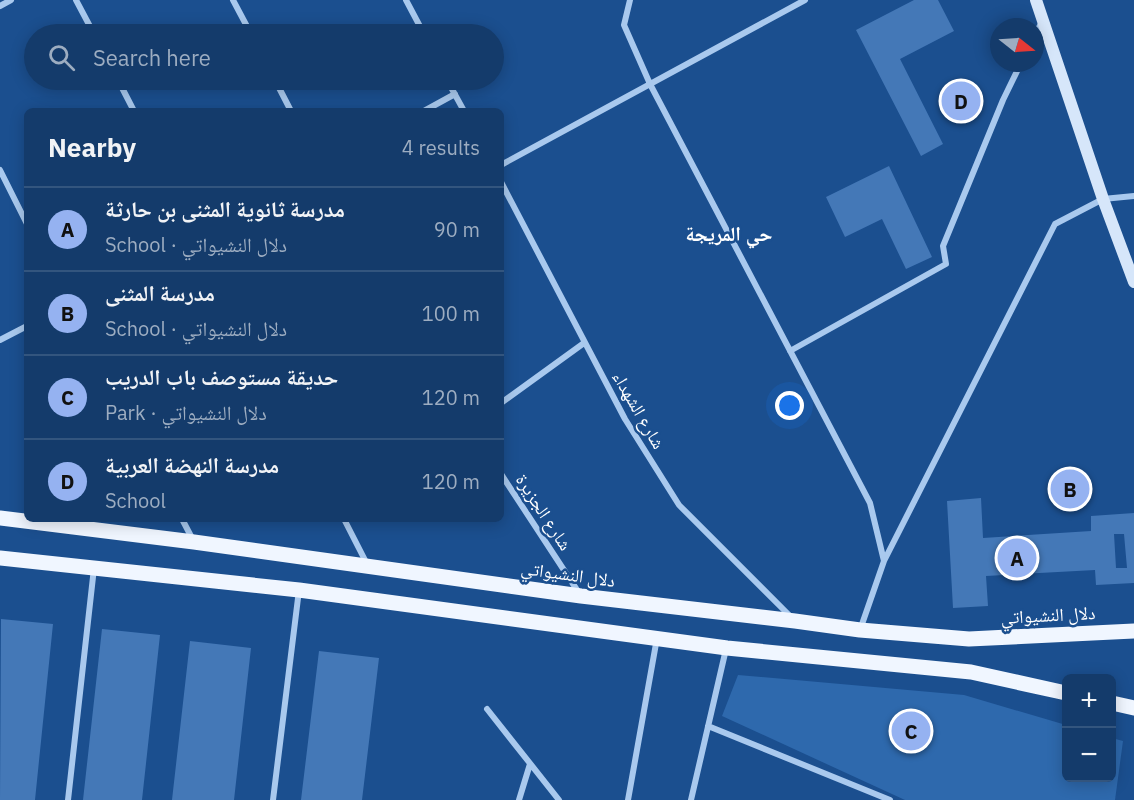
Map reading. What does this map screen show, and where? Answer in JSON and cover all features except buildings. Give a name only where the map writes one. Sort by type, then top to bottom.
[{"type":"main road","points":[[1036,0],[1043,18]]},
{"type":"main road","points":[[1044,22],[1102,199],[1134,282]]},
{"type":"main road","name":"دلال النشيواتي","points":[[0,518],[24,521]]},
{"type":"main road","name":"دلال النشيواتي","points":[[32,522],[581,596],[860,630],[969,639],[1134,631]]},
{"type":"main road","points":[[0,558],[299,590],[727,648],[971,672],[1062,692]]},
{"type":"main road","points":[[1116,704],[1134,708]]},
{"type":"street","points":[[0,6],[11,0]]},
{"type":"street","points":[[76,0],[89,24]]},
{"type":"street","points":[[233,0],[246,24]]},
{"type":"street","points":[[406,0],[419,24]]},
{"type":"street","points":[[630,0],[624,25],[650,84],[870,503],[884,561]]},
{"type":"street","points":[[504,163],[805,0]]},
{"type":"street","points":[[790,351],[946,264],[943,246],[1017,72]]},
{"type":"street","points":[[123,90],[132,108]]},
{"type":"street","points":[[280,90],[289,108]]},
{"type":"street","points":[[453,90],[462,108]]},
{"type":"street","points":[[429,108],[455,94]]},
{"type":"street","points":[[0,170],[24,218]]},
{"type":"street","name":"شارع الشهداء","points":[[504,188],[625,419],[679,505],[795,621]]},
{"type":"street","points":[[860,630],[884,561],[1055,224],[1102,199],[1134,196]]},
{"type":"street","points":[[0,340],[24,328]]},
{"type":"street","points":[[504,401],[584,342]]},
{"type":"street","name":"شارع الجزيرة","points":[[504,479],[581,596]]},
{"type":"street","points":[[184,522],[194,542]]},
{"type":"street","points":[[346,522],[368,566]]},
{"type":"street","points":[[68,800],[94,567]]},
{"type":"street","points":[[273,800],[299,590]]},
{"type":"street","points":[[628,800],[657,638]]},
{"type":"street","points":[[691,800],[727,648]]},
{"type":"street","points":[[487,710],[559,800]]},
{"type":"street","points":[[708,726],[890,800]]},
{"type":"street","points":[[519,800],[530,764]]},
{"type":"shaded area","points":[[738,675],[964,695],[1062,724],[1062,782],[1116,782],[1116,739],[1123,741],[1115,800],[905,800],[722,716]]},
{"type":"place","name":"مدرسة النهضة العربية","points":[[961,101]]},
{"type":"place","name":"مدرسة المثنى","points":[[1070,489]]},
{"type":"place","name":"مدرسة ثانوية المثنى بن حارثة","points":[[1017,558]]},
{"type":"place","name":"حديقة مستوصف باب الدريب","points":[[911,731]]},
{"type":"district","name":"حي المريجة","points":[[729,233]]}]
